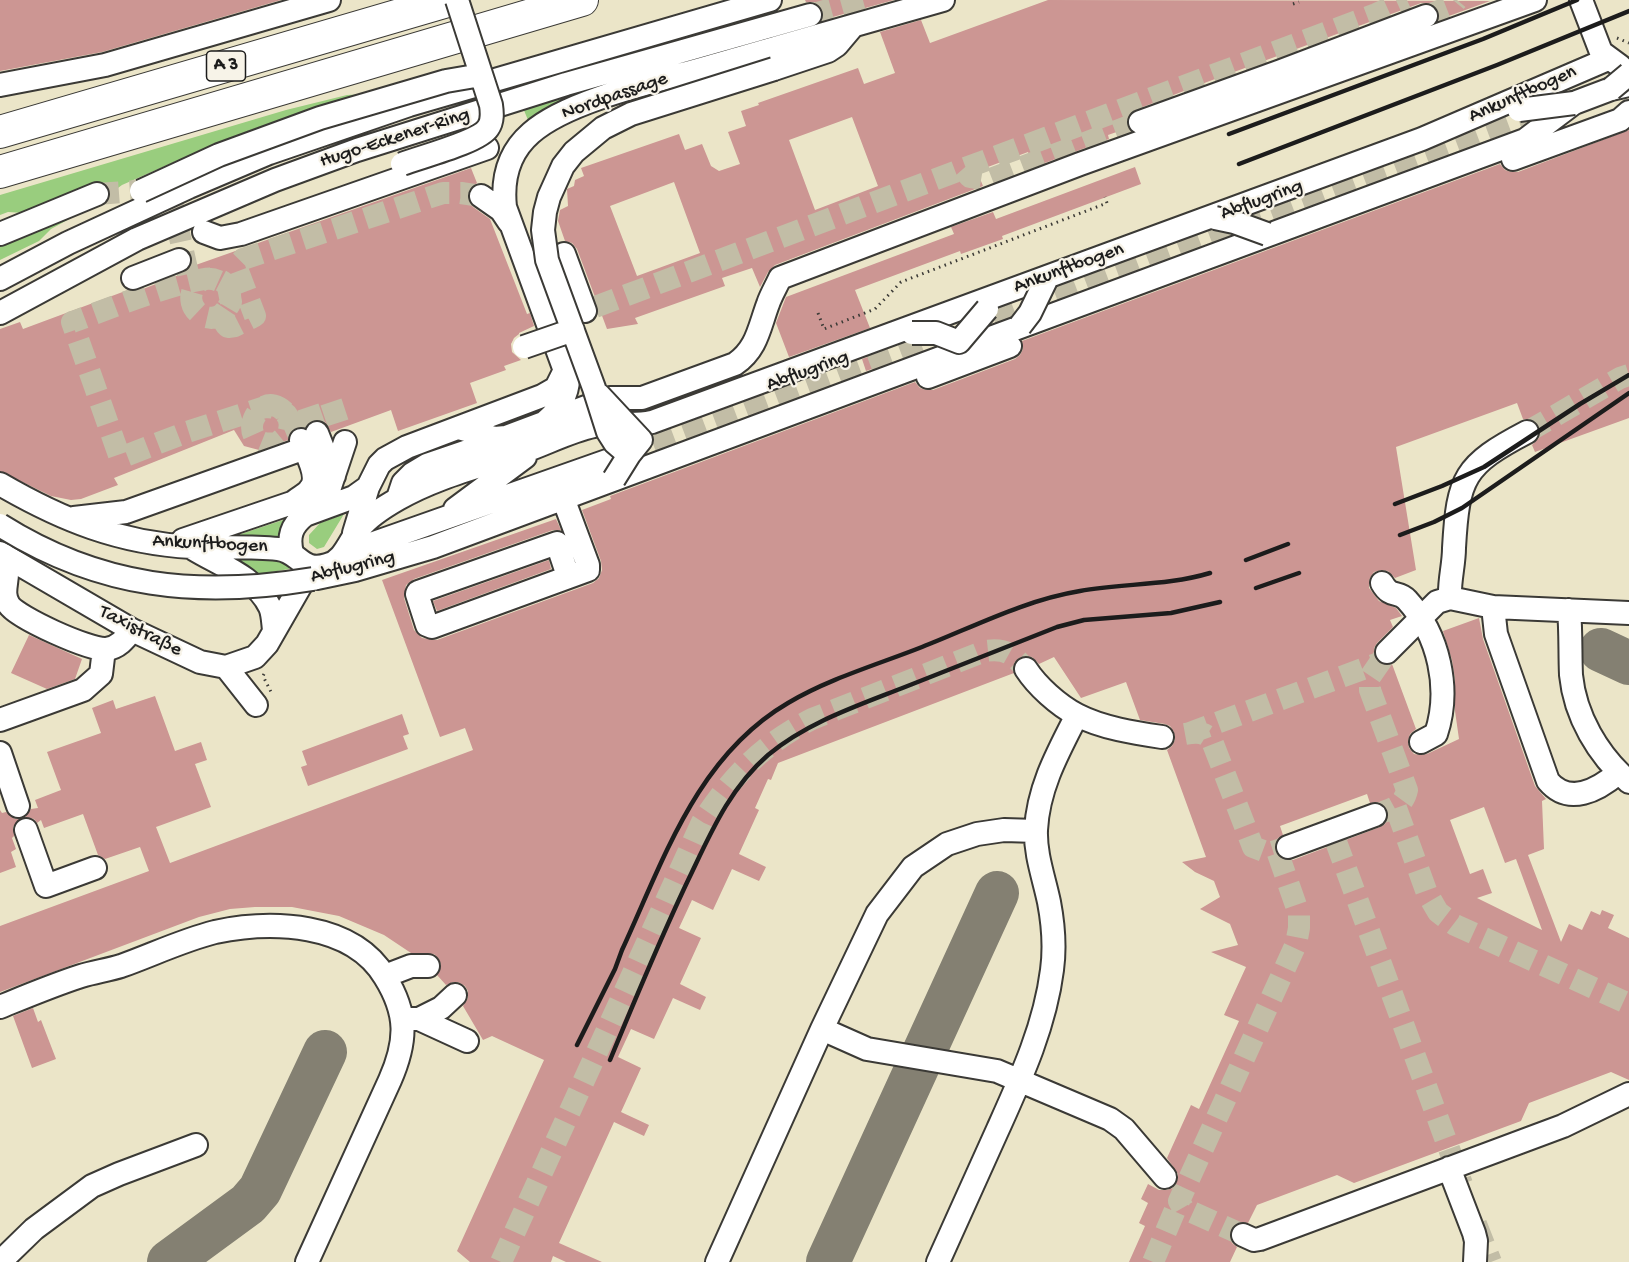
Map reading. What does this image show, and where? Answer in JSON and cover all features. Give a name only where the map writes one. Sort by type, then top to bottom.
[{"type":"highway","name":"A 3","points":[[0,132],[451,0]]},
{"type":"highway","name":"A 3","points":[[0,172],[582,0]]},
{"type":"street","points":[[0,85],[105,65],[329,0]]},
{"type":"street","points":[[164,227],[193,234],[204,232],[483,134],[488,129],[492,115],[457,0]]},
{"type":"street","name":"Hugo-Eckener-Ring","points":[[0,279],[68,243],[259,157],[348,124],[770,0]]},
{"type":"street","name":"Nordpassage","points":[[543,433],[567,390],[568,379],[511,226],[504,197],[510,160],[522,142],[540,126],[568,112],[618,93],[943,0]]},
{"type":"street","points":[[440,521],[543,433],[610,398],[642,398],[735,364],[744,358],[756,342],[769,302],[780,278],[1080,164],[1535,0]]},
{"type":"street","points":[[1581,0],[1598,46],[1608,59],[1621,66],[1629,67]]},
{"type":"street","name":"Hugo-Eckener-Ring","points":[[0,313],[87,265],[164,227],[275,180],[357,150],[566,84],[810,15]]},
{"type":"street","points":[[1140,122],[1426,16]]},
{"type":"street","points":[[584,316],[550,270],[544,245],[545,212],[551,191],[563,165],[588,138],[631,114],[828,51],[837,45],[854,25]]},
{"type":"street","name":"Ankunftbogen","points":[[0,484],[67,519],[107,533],[154,543],[191,547],[278,549],[292,554],[306,566],[330,565],[351,547],[371,517],[398,498],[433,482],[500,458],[543,433],[593,426],[638,425],[664,418],[1422,139],[1608,59]]},
{"type":"street","name":"Abflugring","points":[[0,525],[48,552],[120,577],[147,584],[178,588],[251,587],[312,579],[400,557],[563,498],[623,459],[652,432],[667,426],[912,333],[939,320],[1510,112],[1574,103],[1620,87],[1629,74]]},
{"type":"street","points":[[68,243],[115,205],[219,155],[320,118],[446,81],[481,75]]},
{"type":"street","points":[[912,333],[936,333],[959,342],[969,343],[985,340],[1525,140],[1574,103]]},
{"type":"street","points":[[564,254],[584,316],[594,388],[608,432],[623,459],[629,485],[636,485],[1620,120],[1629,112]]},
{"type":"street","points":[[431,128],[466,138],[488,148],[499,160],[506,174]]},
{"type":"street","points":[[204,232],[220,238],[241,234],[488,148]]},
{"type":"street","points":[[0,234],[97,194]]},
{"type":"street","points":[[481,196],[501,210],[511,226]]},
{"type":"street","points":[[1215,218],[1267,234]]},
{"type":"street","points":[[133,278],[181,265],[164,227]]},
{"type":"street","points":[[1020,326],[1030,313],[1037,284]]},
{"type":"street","points":[[351,547],[440,521],[544,483],[943,357],[987,309],[1022,294],[1037,284]]},
{"type":"street","points":[[549,325],[584,316]]},
{"type":"street","points":[[524,347],[584,316]]},
{"type":"street","points":[[351,547],[368,487],[379,465],[393,454],[551,392],[562,378],[564,364]]},
{"type":"street","points":[[458,428],[495,438],[543,433]]},
{"type":"street","points":[[1450,598],[1449,584],[1454,561],[1455,513],[1470,470],[1487,454],[1527,432]]},
{"type":"street","points":[[154,543],[195,537],[328,489],[334,476],[343,435],[352,451],[379,465]]},
{"type":"street","points":[[305,445],[334,476],[346,482],[368,487]]},
{"type":"street","points":[[294,502],[314,483],[314,475],[305,445]]},
{"type":"street","points":[[67,519],[126,512],[305,445]]},
{"type":"street","points":[[351,547],[407,546],[530,501],[544,483]]},
{"type":"street","points":[[292,554],[290,537],[294,525],[300,519],[305,515],[354,497],[368,487]]},
{"type":"street","points":[[563,498],[588,565],[578,573],[432,627],[427,625],[417,594],[557,543],[578,573]]},
{"type":"street","points":[[191,547],[244,577],[256,588],[269,607],[274,630]]},
{"type":"street","points":[[0,622],[7,573],[1,553]]},
{"type":"street","name":"Taxistraße","points":[[1,553],[132,630],[200,662],[226,667]]},
{"type":"street","points":[[256,705],[226,667],[255,657],[267,644],[302,583],[317,567]]},
{"type":"street","points":[[1382,583],[1387,591],[1407,599],[1433,640],[1443,686],[1441,718],[1436,734],[1421,742]]},
{"type":"street","points":[[4,595],[10,606],[22,615],[59,634],[104,649],[123,641],[132,630]]},
{"type":"street","points":[[1388,652],[1437,602],[1450,598],[1493,607],[1629,613]]},
{"type":"street","points":[[1493,607],[1496,634],[1548,781],[1555,789],[1567,794],[1581,793],[1623,777],[1595,744],[1577,704],[1571,676],[1569,610]]},
{"type":"street","points":[[0,720],[83,690],[101,674],[104,649]]},
{"type":"street","points":[[1026,669],[1050,695],[1077,715],[1107,726],[1162,737]]},
{"type":"street","points":[[938,1262],[1020,1080],[1043,1012],[1052,969],[1051,920],[1040,866],[1036,831],[1041,795],[1077,715]]},
{"type":"street","points":[[0,753],[18,806]]},
{"type":"street","points":[[1288,847],[1333,835],[1374,815]]},
{"type":"street","points":[[26,830],[46,886],[95,868]]},
{"type":"street","points":[[717,1262],[822,1029],[877,914],[913,867],[947,844],[977,834],[1004,830],[1036,831]]},
{"type":"street","points":[[0,1007],[67,981],[221,931],[255,927],[305,929],[333,936],[363,953],[385,976],[411,1019],[467,1041]]},
{"type":"street","points":[[385,976],[411,966],[428,966]]},
{"type":"street","points":[[307,1262],[398,1063],[411,1019],[441,1008],[455,994]]},
{"type":"street","points":[[822,1029],[867,1049],[997,1071],[1020,1080],[1110,1119],[1124,1129],[1165,1177]]},
{"type":"street","points":[[1243,1235],[1260,1239],[1563,1126],[1629,1094]]},
{"type":"street","points":[[0,1262],[34,1229],[92,1186],[196,1145]]},
{"type":"street","points":[[1449,1168],[1476,1241],[1475,1262]]},
{"type":"path","points":[[1293,4],[1299,2]]},
{"type":"path","points":[[818,313],[824,329],[867,314],[902,282],[1107,202],[1105,197]]},
{"type":"green space","points":[[607,84],[551,107],[528,120],[523,108]]},
{"type":"green space","points":[[367,94],[256,128],[122,185],[99,202],[24,213],[8,212],[0,215],[0,195],[286,110],[347,95]]},
{"type":"green space","points":[[84,211],[51,229],[39,241],[0,260],[0,247],[4,243]]},
{"type":"green space","points":[[344,514],[324,547],[317,549],[309,543],[309,535],[320,523]]},
{"type":"green space","points":[[286,519],[278,538],[238,537],[238,535]]},
{"type":"green space","points":[[229,557],[274,558],[290,567],[254,575]]},
{"type":"building","points":[[0,0],[281,0],[102,52],[0,71]]},
{"type":"building","points":[[805,0],[894,0],[822,20],[823,12],[820,6]]},
{"type":"building","points":[[1048,0],[1490,1],[1438,20],[1439,12],[1435,6],[1421,3],[1207,82],[1135,110],[1129,114],[1127,119],[1128,128],[1108,135],[1109,139],[1034,167],[1028,152],[977,171],[983,186],[775,265],[768,272],[760,287],[752,268],[722,278],[725,286],[635,318],[638,324],[607,329],[577,249],[572,243],[565,241],[558,221],[560,210],[568,206],[567,189],[574,186],[575,180],[584,176],[581,168],[679,134],[685,150],[702,144],[711,166],[719,171],[740,164],[728,132],[746,126],[741,111],[858,68],[864,84],[895,73],[880,32],[921,20],[930,43]],"holes":[[[852,117],[878,186],[815,210],[789,140]],[[674,182],[700,253],[637,276],[610,206]]]},
{"type":"building","points":[[1629,130],[1629,418],[1535,452],[1532,445],[1539,438],[1539,426],[1533,420],[1523,419],[1517,403],[1396,447],[1416,570],[1395,578],[1388,571],[1381,570],[1374,572],[1370,578],[1369,588],[1379,601],[1396,608],[1402,616],[1390,620],[1393,627],[1377,643],[1374,655],[1383,665],[1392,664],[1416,729],[1410,734],[1409,748],[1414,754],[1427,754],[1459,739],[1455,711],[1455,679],[1443,631],[1479,618],[1483,639],[1535,786],[1546,799],[1542,801],[1544,849],[1528,855],[1561,942],[1569,924],[1582,930],[1591,911],[1600,915],[1602,910],[1614,915],[1608,928],[1629,938],[1629,1080],[1611,1072],[1529,1103],[1521,1121],[1354,1183],[1337,1175],[1257,1205],[1248,1223],[1235,1224],[1231,1229],[1232,1243],[1237,1247],[1230,1262],[1129,1262],[1145,1226],[1139,1223],[1148,1203],[1141,1199],[1148,1184],[1159,1190],[1167,1190],[1173,1188],[1177,1182],[1178,1174],[1167,1158],[1191,1105],[1199,1109],[1239,1021],[1224,1015],[1246,967],[1211,952],[1238,945],[1230,924],[1200,909],[1220,897],[1214,881],[1195,872],[1182,862],[1206,857],[1167,750],[1175,740],[1174,732],[1170,726],[1165,724],[1140,720],[1126,682],[1081,698],[1054,657],[1039,664],[1032,657],[1019,658],[1014,663],[1014,673],[778,763],[755,808],[759,810],[739,854],[766,867],[759,881],[732,869],[713,910],[692,900],[679,928],[701,938],[680,984],[706,997],[700,1010],[673,998],[654,1039],[631,1029],[618,1057],[641,1068],[621,1112],[649,1125],[644,1136],[614,1122],[559,1243],[602,1262],[566,1262],[553,1256],[551,1262],[470,1262],[457,1251],[544,1060],[492,1036],[483,1040],[463,1006],[468,998],[468,991],[458,982],[446,985],[437,975],[441,965],[434,954],[411,953],[384,935],[339,916],[292,907],[230,909],[199,917],[0,992],[0,926],[149,871],[140,847],[105,859],[98,855],[83,814],[44,828],[41,820],[37,823],[34,819],[25,817],[31,809],[38,808],[35,800],[61,790],[47,752],[101,733],[92,708],[113,700],[116,709],[155,696],[175,751],[201,742],[207,760],[195,764],[211,807],[156,827],[170,863],[473,750],[465,728],[440,737],[382,580],[556,519],[561,530],[553,530],[414,579],[406,585],[404,598],[414,630],[422,638],[437,640],[593,583],[599,578],[602,570],[601,561],[582,510],[611,499],[610,496],[915,382],[920,388],[933,390],[1015,359],[1023,349],[1022,341],[1500,164],[1505,170],[1518,172]],"holes":[[[1367,794],[1370,803],[1383,804],[1387,810],[1388,818],[1385,824],[1293,860],[1279,857],[1275,844],[1283,835],[1280,826]],[[1484,807],[1505,863],[1516,859],[1542,930],[1477,898],[1492,893],[1483,869],[1470,874],[1450,820]]]},
{"type":"building","points":[[1135,167],[1141,184],[1002,236],[1003,239],[961,254],[960,251],[855,290],[870,328],[789,357],[776,323],[786,297],[954,234],[951,227],[993,212],[996,219]]},
{"type":"building","points":[[471,168],[477,183],[470,189],[469,201],[473,207],[490,219],[527,314],[530,313],[534,326],[519,333],[511,344],[512,352],[521,360],[504,366],[506,370],[470,383],[477,403],[398,431],[391,410],[331,432],[325,422],[313,420],[305,427],[297,427],[291,431],[288,440],[259,450],[244,446],[234,430],[114,478],[118,485],[81,499],[71,500],[51,496],[0,471],[0,329],[20,322],[23,329],[128,290],[138,291],[184,273],[190,267]]},
{"type":"building","points":[[879,353],[884,365],[866,371],[862,359]]},
{"type":"building","points":[[549,560],[551,569],[437,611],[433,601]]},
{"type":"building","points":[[29,635],[82,659],[75,679],[47,689],[11,673]]},
{"type":"building","points":[[402,714],[409,734],[403,736],[408,749],[308,786],[301,767],[307,765],[302,751]]},
{"type":"building","points":[[0,810],[2,813],[6,812],[15,819],[19,819],[13,827],[14,836],[12,838],[16,849],[11,852],[16,867],[0,873]]},
{"type":"building","points":[[33,1008],[38,1022],[41,1020],[56,1059],[32,1068],[13,1016]]},
{"type":"taxiway","points":[[1601,650],[1629,663]]},
{"type":"taxiway","points":[[828,1262],[997,893]]},
{"type":"taxiway","points":[[169,1262],[248,1204],[260,1190],[325,1052]]},
{"type":"tunnel","points":[[810,15],[864,0]]},
{"type":"tunnel","points":[[595,307],[1376,14],[1407,0]]},
{"type":"tunnel","points":[[1426,16],[1452,6],[1457,0]]},
{"type":"tunnel","points":[[622,455],[1540,109]]},
{"type":"tunnel","points":[[963,169],[970,177],[988,180],[1140,122]]},
{"type":"tunnel","points":[[97,194],[162,191],[172,202],[189,278]]},
{"type":"tunnel","points":[[301,440],[290,418],[279,407],[269,405],[260,410],[254,418],[252,428],[255,437],[263,442],[277,443],[288,434],[288,417],[282,411],[271,407],[265,407],[187,432],[120,458],[72,322],[189,282],[206,279],[217,279],[225,283],[229,289],[230,297],[229,304],[225,311],[212,318],[203,316],[192,303],[191,295],[199,282],[207,279],[217,280],[228,287],[231,302],[224,314],[225,324],[228,327],[235,326],[255,316],[238,271],[238,264],[243,259],[443,193],[481,196]]},
{"type":"tunnel","points":[[1527,432],[1629,375]]},
{"type":"tunnel","points":[[331,402],[340,429]]},
{"type":"tunnel","points":[[308,407],[317,433]]},
{"type":"tunnel","points":[[501,1262],[702,822],[737,776],[778,739],[812,719],[985,651],[1004,651],[1017,659],[1026,669]]},
{"type":"tunnel","points":[[1383,658],[1370,677],[1370,690],[1407,790],[1404,799],[1398,805],[1383,812]]},
{"type":"tunnel","points":[[1187,734],[1379,663]]},
{"type":"tunnel","points":[[1185,734],[1200,733],[1212,741],[1253,847],[1269,853],[1288,847]]},
{"type":"tunnel","points":[[1396,808],[1427,893],[1438,912],[1455,925],[1629,1004]]},
{"type":"tunnel","points":[[1335,839],[1462,1184]]},
{"type":"tunnel","points":[[1243,1235],[1183,1208],[1179,1201],[1296,944],[1299,914],[1277,851]]},
{"type":"tunnel","points":[[1153,1262],[1175,1210],[1180,1206]]},
{"type":"tunnel","points":[[1476,1224],[1491,1262]]},
{"type":"railway","points":[[1229,134],[1483,39],[1577,0]]},
{"type":"railway","points":[[1239,164],[1497,65],[1629,11]]},
{"type":"railway","points":[[1395,504],[1484,467],[1629,375]]},
{"type":"railway","points":[[1400,535],[1462,508],[1629,393]]},
{"type":"railway","points":[[1246,560],[1288,544]]},
{"type":"railway","points":[[577,1045],[615,969],[653,880],[687,812],[707,780],[730,751],[756,725],[803,694],[1019,607],[1080,591],[1178,580],[1210,573]]},
{"type":"railway","points":[[1256,588],[1299,573]]},
{"type":"railway","points":[[610,1060],[670,919],[715,825],[743,781],[755,767],[783,743],[851,708],[1057,627],[1084,620],[1171,613],[1220,602]]}]
